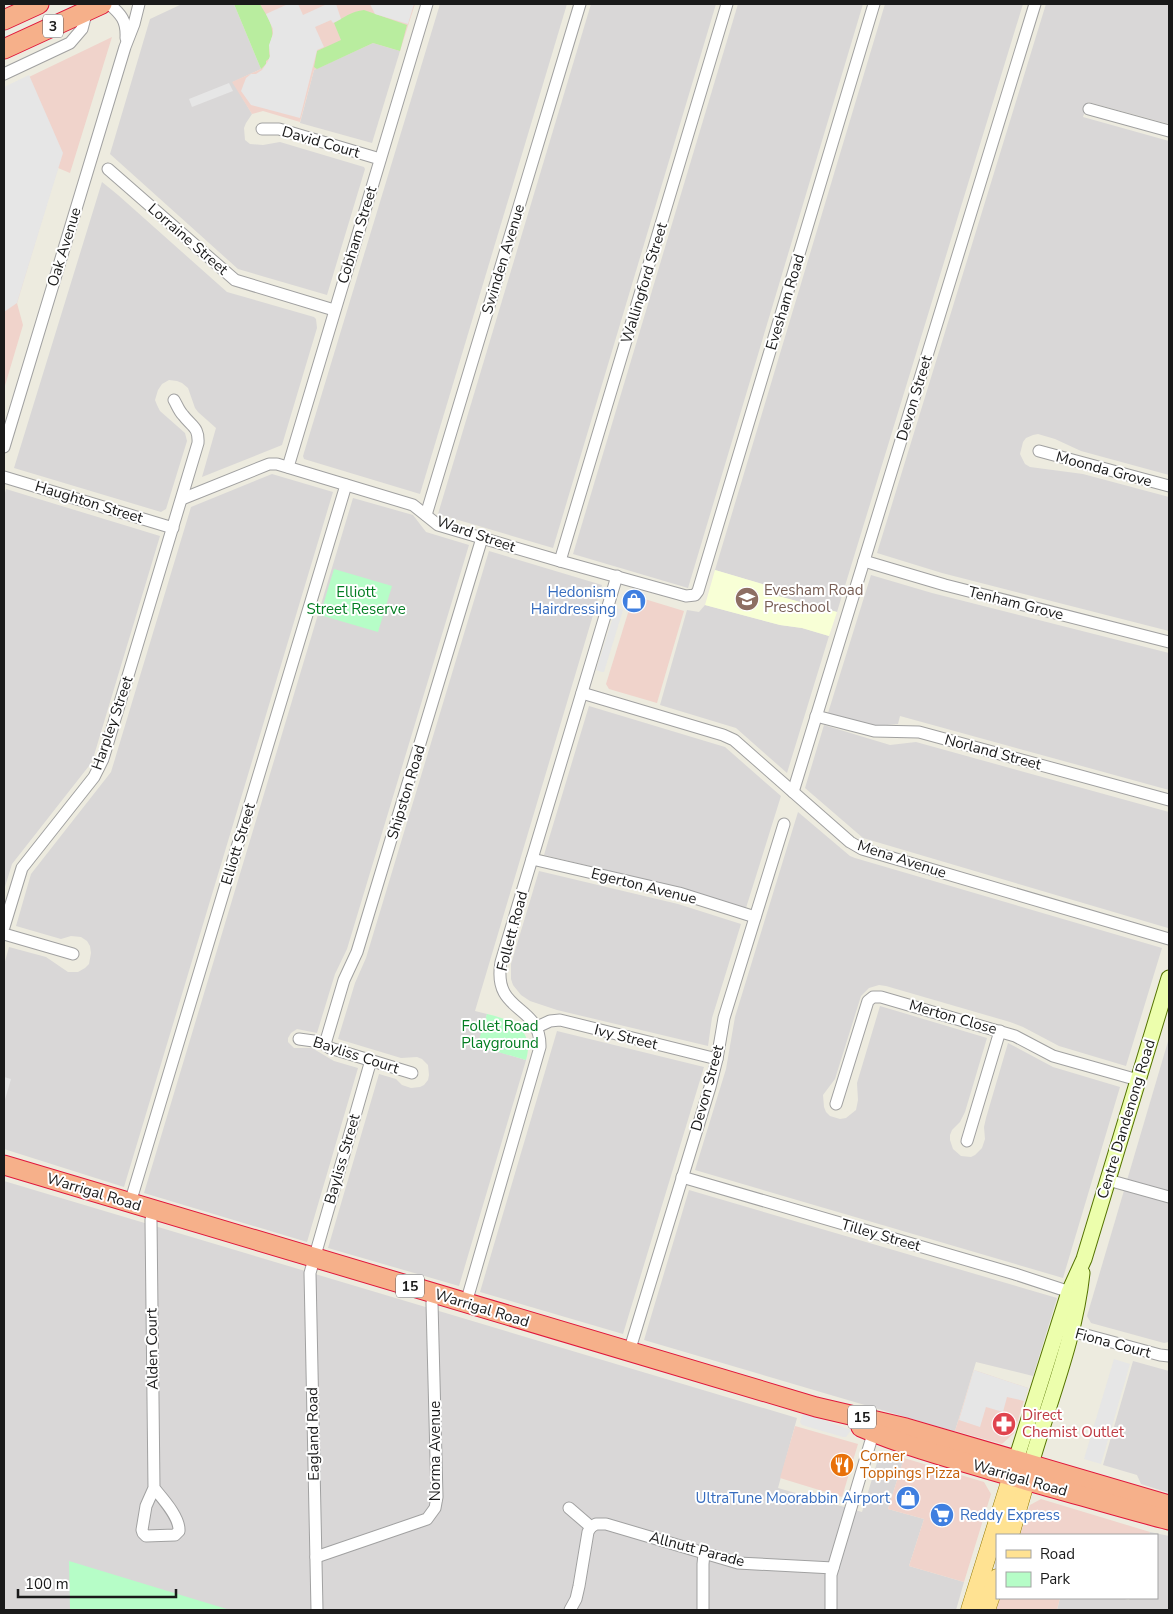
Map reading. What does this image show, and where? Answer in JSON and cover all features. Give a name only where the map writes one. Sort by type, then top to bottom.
[{"type":"highway","name":"3","points":[[4,20],[39,4]]},
{"type":"highway","name":"3","points":[[4,49],[94,7]]},
{"type":"highway","name":"Warrigal Road","points":[[4,1165],[1021,1470],[1169,1505]]},
{"type":"highway","name":"Warrigal Road","points":[[1021,1470],[1118,1507],[1169,1520]]},
{"type":"main road","name":"Centre Dandenong Road","points":[[998,1534],[1021,1470],[1138,1080],[1164,1013],[1169,978]]},
{"type":"main road","name":"Centre Dandenong Road","points":[[1010,1534],[1021,1470]]},
{"type":"main road","name":"Centre Dandenong Road","points":[[970,1610],[996,1539]]},
{"type":"main road","points":[[986,1610],[996,1581]]},
{"type":"street","name":"Oak Avenue","points":[[109,4],[122,17],[127,27],[125,47]]},
{"type":"street","name":"Oak Avenue","points":[[4,447],[139,4]]},
{"type":"street","name":"Cobham Street","points":[[288,467],[426,4]]},
{"type":"street","name":"Swinden Avenue","points":[[426,515],[580,4]]},
{"type":"street","name":"Wallingford Street","points":[[560,561],[727,4]]},
{"type":"street","name":"Evesham Road","points":[[690,596],[697,594],[874,4]]},
{"type":"street","name":"Devon Street","points":[[793,792],[1035,4]]},
{"type":"street","points":[[4,74],[70,43],[82,28],[94,7]]},
{"type":"street","points":[[1089,109],[1169,130]]},
{"type":"street","name":"David Court","points":[[262,128],[279,129],[380,159]]},
{"type":"street","name":"Lorraine Street","points":[[108,169],[235,280],[334,310]]},
{"type":"street","name":"Harpley Street","points":[[4,927],[22,868],[94,777],[101,765],[196,450],[198,438],[195,427],[181,413],[174,400]]},
{"type":"street","name":"Moonda Grove","points":[[1039,451],[1169,486]]},
{"type":"street","name":"Ward Street","points":[[182,499],[269,464],[277,464],[414,505],[438,525],[560,561],[690,596]]},
{"type":"street","name":"Haughton Street","points":[[4,477],[173,528]]},
{"type":"street","name":"Elliott Street","points":[[130,1203],[346,485]]},
{"type":"street","name":"Shipston Road","points":[[325,1044],[344,980],[357,952],[482,538]]},
{"type":"street","name":"Tenham Grove","points":[[864,561],[944,586],[1169,642]]},
{"type":"street","name":"Follett Road","points":[[537,1027],[504,993],[499,977],[500,962],[617,576]]},
{"type":"street","name":"Mena Avenue","points":[[582,693],[734,740],[850,842],[862,849],[1169,939]]},
{"type":"street","name":"Norland Street","points":[[816,716],[874,731],[919,732],[1169,800]]},
{"type":"street","name":"Devon Street","points":[[629,1352],[717,1059],[724,1018],[784,824]]},
{"type":"street","name":"Egerton Avenue","points":[[532,859],[679,893],[755,917]]},
{"type":"street","points":[[4,934],[73,954]]},
{"type":"street","name":"Merton Close","points":[[836,1104],[868,1001],[873,997],[881,997],[1000,1031],[1015,1036],[1053,1056],[1138,1080]]},
{"type":"street","name":"Ivy Street","points":[[537,1027],[550,1021],[560,1020],[717,1059]]},
{"type":"street","points":[[466,1303],[538,1057],[540,1041],[537,1027]]},
{"type":"street","points":[[967,1141],[1000,1031]]},
{"type":"street","name":"Bayliss Court","points":[[299,1039],[316,1041],[330,1048],[412,1073]]},
{"type":"street","name":"Bayliss Street","points":[[313,1258],[372,1060]]},
{"type":"street","name":"Tilley Street","points":[[682,1177],[1074,1293]]},
{"type":"street","points":[[1108,1180],[1169,1197]]},
{"type":"street","name":"Alden Court","points":[[153,1210],[151,1225],[154,1488]]},
{"type":"street","name":"Eagland Road","points":[[313,1258],[310,1283],[317,1610]]},
{"type":"street","name":"Norma Avenue","points":[[316,1557],[427,1519],[435,1508],[437,1497],[432,1303],[434,1294]]},
{"type":"street","name":"Fiona Court","points":[[1064,1329],[1160,1356],[1169,1356]]},
{"type":"street","points":[[831,1610],[830,1583],[833,1568],[876,1426]]},
{"type":"street","points":[[569,1508],[591,1527],[588,1532],[576,1600],[570,1610]]},
{"type":"street","name":"Allnutt Parade","points":[[591,1527],[596,1524],[606,1524],[738,1563],[833,1568]]},
{"type":"street","points":[[702,1610],[704,1554]]},
{"type":"shaded area","points":[[182,4],[234,4],[261,69],[233,82],[252,114],[244,128],[245,140],[250,144],[263,145],[280,142],[364,167],[365,169],[327,295],[238,269],[110,154],[150,19]]},
{"type":"shaded area","points":[[260,4],[415,4],[400,51],[373,43],[314,70],[300,122],[263,111],[252,114],[232,82],[261,69],[266,61],[272,36]]},
{"type":"shaded area","points":[[288,4],[298,4],[303,15],[327,4],[336,4],[341,19],[333,23],[331,20],[315,27],[324,47],[317,50],[300,118],[251,105],[241,91],[246,78],[262,70],[270,56],[269,45],[273,29],[266,14]]},
{"type":"shaded area","points":[[370,4],[414,4],[408,24],[375,14]]},
{"type":"shaded area","points":[[440,4],[567,4],[420,494],[304,459],[303,456]]},
{"type":"shaded area","points":[[591,4],[716,4],[553,548],[438,514]]},
{"type":"shaded area","points":[[738,4],[863,4],[688,588],[573,554]]},
{"type":"shaded area","points":[[885,4],[1023,4],[837,612],[770,594],[772,587],[715,570]]},
{"type":"shaded area","points":[[1046,4],[1169,4],[1169,124],[1088,102],[1083,117],[1169,141],[1169,475],[1081,451],[1055,439],[1038,434],[1026,438],[1020,454],[1025,464],[1030,467],[1083,474],[1169,497],[1169,631],[942,573],[877,553]]},
{"type":"shaded area","points":[[112,37],[70,173],[58,168],[50,193],[17,303],[23,325],[4,389],[4,89]]},
{"type":"shaded area","points":[[373,43],[400,51],[372,143],[300,123],[314,70]]},
{"type":"shaded area","points":[[29,75],[63,153],[17,303],[4,312],[4,87]]},
{"type":"shaded area","points":[[229,83],[233,91],[192,107],[189,99]]},
{"type":"shaded area","points":[[102,182],[227,292],[316,319],[317,328],[282,445],[202,477],[216,428],[198,412],[188,388],[182,383],[169,380],[162,384],[155,400],[157,405],[160,411],[185,433],[187,441],[166,509],[161,512],[14,468]]},
{"type":"shaded area","points":[[272,474],[333,492],[124,1187],[4,1149],[4,965],[9,947],[46,957],[68,972],[78,972],[89,964],[90,946],[81,937],[71,936],[61,939],[16,926],[31,874],[111,772],[191,507]]},
{"type":"shaded area","points":[[6,489],[160,536],[92,762],[12,864],[4,890],[4,497]]},
{"type":"shaded area","points":[[353,498],[413,515],[426,532],[469,545],[347,949],[335,974],[317,1033],[297,1029],[288,1038],[288,1042],[294,1048],[312,1048],[334,1061],[358,1068],[307,1242],[144,1193]]},
{"type":"shaded area","points":[[489,551],[602,585],[475,1011],[487,1014],[478,1046],[526,1060],[459,1286],[328,1248],[379,1074],[396,1079],[402,1085],[411,1088],[420,1087],[428,1080],[428,1065],[422,1059],[417,1057],[401,1058],[338,1039],[355,983],[366,958]]},
{"type":"shaded area","name":"Evesham Road Preschool","points":[[715,570],[772,587],[771,594],[837,612],[829,636],[705,605]]},
{"type":"shaded area","points":[[871,575],[932,593],[1169,653],[1169,790],[900,716],[898,724],[876,726],[828,713]]},
{"type":"shaded area","points":[[638,597],[684,611],[657,703],[609,689],[606,684],[632,600]]},
{"type":"shaded area","points":[[705,605],[829,636],[787,773],[736,728],[660,705],[687,610],[699,612]]},
{"type":"shaded area","points":[[616,608],[623,610],[604,672],[602,672],[596,670]]},
{"type":"shaded area","points":[[589,706],[725,747],[781,796],[746,908],[680,888],[544,855]]},
{"type":"shaded area","points":[[824,725],[890,745],[916,742],[1169,812],[1168,928],[863,838],[805,788]]},
{"type":"shaded area","points":[[798,812],[850,856],[855,858],[1162,948],[1126,1066],[1059,1046],[1010,1022],[879,985],[869,988],[861,996],[835,1079],[823,1095],[824,1107],[830,1116],[840,1119],[846,1118],[856,1110],[858,1100],[857,1083],[880,1006],[987,1038],[965,1112],[950,1135],[953,1149],[961,1156],[971,1157],[982,1148],[985,1139],[984,1127],[986,1118],[1008,1043],[1053,1067],[1120,1087],[1063,1278],[695,1170],[726,1069],[735,1017]]},
{"type":"shaded area","points":[[539,871],[678,904],[741,924],[712,1018],[708,1046],[557,1010],[530,1001],[521,995],[511,979],[511,964]]},
{"type":"shaded area","points":[[557,1031],[704,1067],[623,1334],[480,1292]]},
{"type":"shaded area","points":[[1169,1038],[1169,1342],[1164,1343],[1091,1323],[1087,1316]]},
{"type":"shaded area","points":[[4,1077],[11,1079],[4,1103]]},
{"type":"shaded area","points":[[4,1181],[797,1418],[778,1488],[862,1512],[879,1456],[885,1453],[904,1458],[888,1509],[924,1519],[909,1566],[964,1582],[956,1610],[4,1610]]},
{"type":"shaded area","points":[[689,1190],[1057,1298],[1033,1376],[976,1362],[955,1431],[953,1431],[644,1340]]},
{"type":"shaded area","points":[[1114,1359],[1130,1364],[1101,1464],[1084,1459]]},
{"type":"shaded area","points":[[1133,1361],[1169,1371],[1169,1493],[1141,1484],[1137,1475],[1103,1465]]},
{"type":"shaded area","points":[[974,1370],[1028,1388],[1014,1433],[1002,1444],[955,1431]]},
{"type":"shaded area","points":[[974,1370],[1028,1388],[1024,1401],[1007,1397],[1003,1412],[986,1407],[980,1427],[959,1420]]},
{"type":"shaded area","points":[[803,1413],[851,1430],[846,1437],[843,1437],[802,1425],[800,1422]]},
{"type":"shaded area","points":[[795,1426],[858,1444],[842,1497],[780,1478]]},
{"type":"shaded area","points":[[904,1458],[984,1482],[991,1494],[964,1582],[909,1566],[924,1519],[888,1509]]},
{"type":"shaded area","points":[[1041,1499],[1150,1532],[1149,1534],[1020,1534],[1030,1505]]},
{"type":"shaded area","points":[[1150,1532],[1169,1536],[1169,1610],[1057,1610],[1060,1599],[1158,1599],[1158,1534],[1149,1534]]},
{"type":"shaded area","points":[[1000,1599],[1060,1599],[1057,1610],[996,1610]]},
{"type":"green space","points":[[234,4],[260,4],[270,23],[272,33],[269,49],[270,58],[261,69]]},
{"type":"green space","points":[[364,10],[407,25],[400,51],[373,43],[317,69],[314,67],[317,51],[341,40],[334,23],[352,13]]},
{"type":"green space","name":"Elliott Street Reserve","points":[[334,569],[392,586],[378,632],[320,615]]},
{"type":"green space","name":"Follet Road Playground","points":[[487,1014],[513,1023],[524,1033],[528,1049],[526,1060],[477,1046]]},
{"type":"green space","points":[[69,1561],[230,1610],[70,1610]]},
{"type":"place","name":"Evesham Road Preschool","points":[[747,599]]},
{"type":"place","name":"Hedonism Hairdressing","points":[[634,601]]},
{"type":"place","name":"Direct Chemist Outlet","points":[[1004,1424]]},
{"type":"place","name":"Corner Toppings Pizza","points":[[842,1465]]},
{"type":"place","name":"UltraTune Moorabbin Airport","points":[[908,1498]]},
{"type":"place","name":"Reddy Express","points":[[942,1515]]}]
